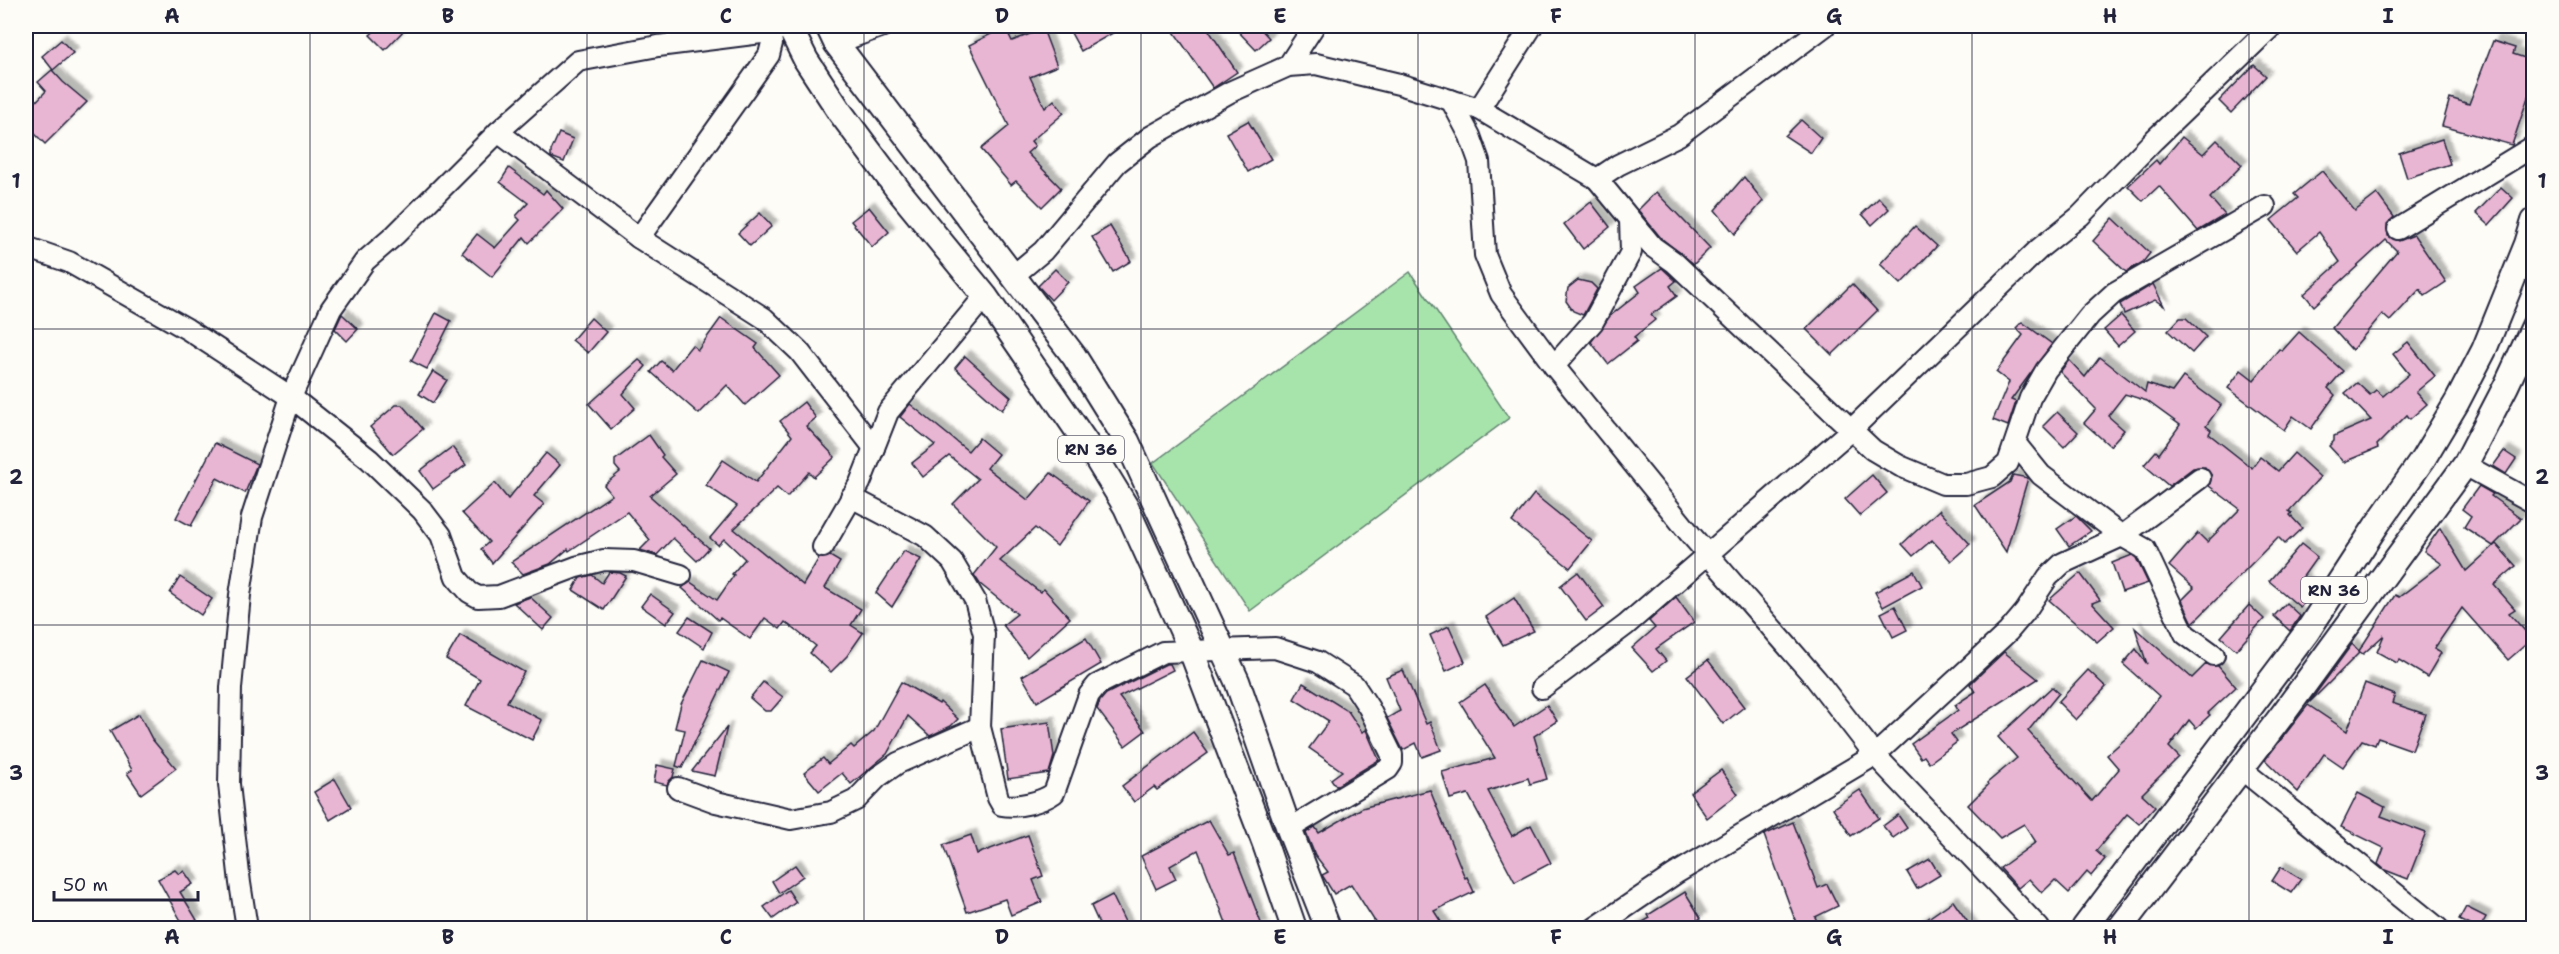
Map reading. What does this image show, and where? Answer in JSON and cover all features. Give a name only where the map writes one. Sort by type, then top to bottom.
[{"type":"main road","name":"RN 36","points":[[779,28],[800,46],[806,60],[840,112],[899,191],[985,296],[1089,447],[1126,507],[1191,650],[1294,928]]},
{"type":"main road","name":"RN 36","points":[[832,34],[1074,356],[1127,441],[1237,681],[1289,829],[1328,928]]},
{"type":"main road","name":"RN 36","points":[[2084,928],[2307,632],[2423,459],[2457,402],[2484,350],[2534,221]]},
{"type":"main road","name":"RN 36","points":[[2120,928],[2289,705],[2464,465],[2506,386],[2534,326]]},
{"type":"street","points":[[832,34],[883,26]]},
{"type":"street","points":[[1288,66],[1314,26]]},
{"type":"street","points":[[1479,110],[1532,26]]},
{"type":"street","points":[[1597,179],[1618,165],[1679,135],[1825,26]]},
{"type":"street","points":[[1542,688],[1626,625],[1851,430],[2040,248],[2080,216],[2154,140],[2272,26]]},
{"type":"street","points":[[247,928],[230,784],[231,688],[252,517],[291,397],[331,309],[365,261],[395,235],[498,132],[578,61],[658,46],[779,28]]},
{"type":"street","points":[[639,238],[770,55],[772,43],[779,28]]},
{"type":"street","points":[[1014,275],[1042,251],[1117,163],[1150,137],[1230,92],[1288,66],[1316,64],[1399,84],[1479,110],[1597,179],[1653,247],[1674,262],[1873,450],[1900,466],[1943,484],[1966,484],[1992,477],[2008,463],[2030,398],[2046,370],[2090,315],[2114,293],[2265,206]]},
{"type":"street","points":[[1450,100],[1470,136],[1479,161],[1485,255],[1501,294],[1554,366],[1709,554],[1816,679],[1875,755],[2039,928]]},
{"type":"street","points":[[498,132],[639,238],[764,318],[799,351],[874,448]]},
{"type":"street","points":[[2397,230],[2534,146]]},
{"type":"street","points":[[1554,366],[1593,322],[1631,252],[1630,220]]},
{"type":"street","points":[[26,247],[69,262],[187,329],[291,397],[369,459],[422,510],[441,535],[456,577],[469,592],[478,597],[498,596],[576,567],[604,560],[634,561],[681,574]]},
{"type":"street","points":[[823,547],[860,483],[888,412],[985,296]]},
{"type":"street","points":[[2016,444],[2041,475],[2122,536],[2145,549],[2185,634],[2214,655]]},
{"type":"street","points":[[2464,465],[2534,503]]},
{"type":"street","points":[[1595,928],[1675,874],[1875,755],[2008,632],[2055,569],[2063,563],[2122,536],[2200,478]]},
{"type":"street","points":[[851,497],[926,536],[952,561],[975,600],[984,634],[980,727],[998,798],[1002,805],[1009,806],[1047,798],[1054,793],[1089,695],[1098,685],[1163,652],[1275,648],[1318,662],[1354,686],[1369,708],[1392,755],[1392,763],[1388,769],[1289,829]]},
{"type":"street","points":[[678,788],[716,802],[791,819],[831,812],[856,800],[878,777],[898,763],[980,727]]},
{"type":"street","points":[[2240,768],[2438,928]]},
{"type":"green space","points":[[1410,272],[1509,418],[1250,611],[1153,463]]},
{"type":"building","points":[[380,26],[408,26],[385,50],[370,35]]},
{"type":"building","points":[[1079,26],[1125,26],[1081,51],[1070,31]]},
{"type":"building","points":[[1170,26],[1206,26],[1237,72],[1213,88]]},
{"type":"building","points":[[1233,26],[1258,26],[1269,38],[1256,50]]},
{"type":"building","points":[[1005,27],[1012,41],[1043,29],[1057,66],[1030,77],[1045,108],[1054,100],[1064,113],[1031,141],[1035,146],[1027,153],[1061,188],[1042,207],[1016,181],[1011,185],[981,149],[1009,126],[969,45]]},
{"type":"building","points":[[61,40],[73,53],[53,70],[42,56]]},
{"type":"building","points":[[2493,41],[2515,48],[2513,54],[2534,61],[2534,79],[2512,145],[2442,126],[2450,98],[2469,104]]},
{"type":"building","points":[[2254,65],[2266,76],[2231,113],[2219,101]]},
{"type":"building","points":[[52,70],[87,102],[45,144],[26,125],[26,112],[46,91],[38,82]]},
{"type":"building","points":[[1801,120],[1821,138],[1811,153],[1785,136]]},
{"type":"building","points":[[1248,121],[1271,159],[1248,172],[1226,133]]},
{"type":"building","points":[[559,133],[573,139],[564,162],[551,157],[551,151]]},
{"type":"building","points":[[2182,137],[2203,154],[2217,140],[2242,165],[2210,198],[2225,215],[2198,231],[2159,186],[2143,201],[2128,186],[2156,160],[2159,164]]},
{"type":"building","points":[[2442,139],[2450,164],[2407,178],[2399,153]]},
{"type":"building","points":[[509,168],[543,194],[546,190],[563,209],[529,243],[524,237],[492,277],[462,253],[477,234],[495,248],[520,220],[516,216],[528,203],[500,182]]},
{"type":"building","points":[[2322,171],[2355,211],[2377,194],[2394,217],[2387,224],[2388,236],[2399,241],[2414,235],[2446,282],[2425,296],[2420,289],[2390,321],[2382,314],[2352,350],[2332,328],[2397,251],[2386,240],[2314,306],[2304,294],[2340,262],[2319,232],[2297,251],[2271,220],[2298,198],[2294,194]]},
{"type":"building","points":[[1744,177],[1763,201],[1735,234],[1715,210]]},
{"type":"building","points":[[2501,187],[2513,198],[2489,225],[2476,213]]},
{"type":"building","points":[[1656,192],[1710,248],[1694,264],[1661,238],[1638,210]]},
{"type":"building","points":[[1879,198],[1889,209],[1872,225],[1862,214]]},
{"type":"building","points":[[1591,202],[1610,227],[1583,249],[1564,224]]},
{"type":"building","points":[[869,207],[889,232],[872,247],[851,221]]},
{"type":"building","points":[[760,213],[772,226],[750,246],[738,233]]},
{"type":"building","points":[[2113,218],[2150,253],[2143,262],[2126,272],[2093,241]]},
{"type":"building","points":[[1110,226],[1131,261],[1113,272],[1092,237]]},
{"type":"building","points":[[1915,226],[1937,246],[1901,284],[1880,264]]},
{"type":"building","points":[[1662,268],[1676,281],[1670,286],[1677,296],[1651,315],[1655,320],[1634,337],[1637,341],[1608,364],[1591,342],[1610,316],[1640,292],[1636,286]]},
{"type":"building","points":[[1055,269],[1068,282],[1051,300],[1038,286]]},
{"type":"building","points":[[1578,280],[1591,283],[1597,289],[1583,315],[1573,311],[1566,301],[1568,288]]},
{"type":"building","points":[[1852,284],[1877,311],[1832,355],[1806,329]]},
{"type":"building","points":[[2153,284],[2164,306],[2155,300],[2124,314],[2120,304]]},
{"type":"building","points":[[436,313],[451,321],[427,369],[411,361]]},
{"type":"building","points":[[342,314],[358,329],[347,341],[335,329]]},
{"type":"building","points":[[2121,315],[2135,331],[2118,346],[2104,330]]},
{"type":"building","points":[[591,318],[606,332],[588,353],[572,340]]},
{"type":"building","points":[[721,318],[758,344],[755,348],[779,375],[745,405],[727,385],[699,414],[651,372],[661,361],[672,370],[692,345],[698,350]]},
{"type":"building","points":[[2180,318],[2186,318],[2206,337],[2192,353],[2168,331]]},
{"type":"building","points":[[2022,322],[2052,344],[2011,400],[2016,402],[2008,426],[1993,420],[2009,382],[1996,372],[2023,335],[2016,328]]},
{"type":"building","points":[[2299,332],[2343,371],[2328,388],[2335,395],[2311,429],[2293,416],[2284,430],[2228,388],[2241,370],[2254,380],[2279,349],[2282,351]]},
{"type":"building","points":[[2408,342],[2435,376],[2416,392],[2427,404],[2410,419],[2407,415],[2377,445],[2378,448],[2344,462],[2329,446],[2334,441],[2334,436],[2371,420],[2345,393],[2357,383],[2370,395],[2376,390],[2383,396],[2409,374],[2393,354]]},
{"type":"building","points":[[965,356],[1011,397],[1002,410],[955,368]]},
{"type":"building","points":[[2100,357],[2145,392],[2147,384],[2172,392],[2183,377],[2221,405],[2206,426],[2211,430],[2209,434],[2252,468],[2260,457],[2278,471],[2294,453],[2320,477],[2289,511],[2302,528],[2285,544],[2278,537],[2193,623],[2182,600],[2194,588],[2169,566],[2198,533],[2207,542],[2240,509],[2209,486],[2212,476],[2205,467],[2193,468],[2169,486],[2144,465],[2156,451],[2159,454],[2180,425],[2147,401],[2125,394],[2108,416],[2124,430],[2110,446],[2084,423],[2096,409],[2060,372],[2069,360],[2085,377]]},
{"type":"building","points":[[639,360],[646,366],[623,394],[635,408],[611,429],[589,404]]},
{"type":"building","points":[[433,371],[447,380],[433,403],[419,394]]},
{"type":"building","points":[[804,402],[816,418],[806,426],[835,457],[814,477],[809,472],[787,497],[777,488],[734,529],[803,585],[819,558],[830,556],[840,562],[825,588],[861,609],[851,625],[863,633],[847,656],[831,672],[810,653],[816,646],[785,622],[780,629],[765,618],[750,639],[720,618],[718,620],[682,588],[690,582],[717,600],[734,575],[732,574],[745,559],[724,539],[718,545],[710,538],[737,506],[706,485],[723,460],[756,482],[792,436],[780,421]]},
{"type":"building","points":[[910,404],[968,451],[979,438],[998,454],[987,468],[1028,500],[1051,473],[1089,501],[1057,546],[1035,528],[1000,561],[1040,592],[1044,589],[1070,618],[1027,657],[1003,625],[1017,614],[980,584],[974,575],[996,547],[953,504],[978,479],[949,456],[923,477],[912,463],[935,445],[900,417]]},
{"type":"building","points":[[396,405],[402,405],[423,429],[393,454],[370,427]]},
{"type":"building","points":[[2057,412],[2078,432],[2064,447],[2043,426]]},
{"type":"building","points":[[649,435],[663,455],[661,457],[676,474],[650,496],[709,548],[697,561],[673,538],[657,555],[640,550],[650,540],[627,512],[569,551],[568,549],[550,564],[523,574],[511,562],[612,495],[604,485],[620,472],[615,466],[615,460]]},
{"type":"building","points":[[215,443],[257,464],[245,493],[217,478],[191,526],[176,518]]},
{"type":"building","points":[[452,447],[466,465],[433,489],[420,471]]},
{"type":"building","points":[[2504,451],[2516,459],[2506,474],[2493,466]]},
{"type":"building","points":[[546,453],[560,465],[534,496],[544,504],[492,563],[481,549],[489,542],[462,513],[495,483],[508,499]]},
{"type":"building","points":[[1872,475],[1887,493],[1860,516],[1845,499]]},
{"type":"building","points":[[2013,475],[2028,478],[2006,552],[1975,505],[2010,482]]},
{"type":"building","points":[[2479,486],[2493,494],[2491,496],[2521,518],[2493,546],[2464,527],[2471,516],[2462,509]]},
{"type":"building","points":[[1534,494],[1592,541],[1570,568],[1512,522]]},
{"type":"building","points":[[1939,510],[1970,544],[1951,561],[1932,540],[1913,556],[1902,544]]},
{"type":"building","points":[[2076,516],[2091,531],[2069,546],[2057,529]]},
{"type":"building","points":[[2440,528],[2466,571],[2496,544],[2516,566],[2494,585],[2515,609],[2509,613],[2532,639],[2508,660],[2462,608],[2434,649],[2441,653],[2427,677],[2399,660],[2397,663],[2377,652],[2384,635],[2363,654],[2360,652],[2308,704],[2352,644],[2359,651],[2395,595],[2399,597],[2442,564],[2424,551]]},
{"type":"building","points":[[2301,544],[2317,557],[2302,578],[2315,591],[2300,607],[2269,581]]},
{"type":"building","points":[[904,551],[921,559],[892,607],[876,593]]},
{"type":"building","points":[[2132,555],[2136,558],[2148,583],[2122,592],[2112,563]]},
{"type":"building","points":[[1914,571],[1922,586],[1883,607],[1875,592]]},
{"type":"building","points":[[609,572],[626,576],[604,610],[573,590],[580,578],[592,575],[602,583]]},
{"type":"building","points":[[1578,572],[1604,607],[1586,621],[1560,586]]},
{"type":"building","points":[[2080,573],[2100,600],[2092,603],[2114,627],[2097,642],[2049,600]]},
{"type":"building","points":[[180,577],[212,599],[201,615],[170,593]]},
{"type":"building","points":[[650,594],[675,612],[666,624],[641,606]]},
{"type":"building","points":[[530,597],[553,618],[543,630],[514,603]]},
{"type":"building","points":[[1676,597],[1694,622],[1656,649],[1666,661],[1653,671],[1632,648],[1655,628],[1649,621]]},
{"type":"building","points":[[1514,598],[1534,631],[1503,645],[1486,617]]},
{"type":"building","points":[[2286,603],[2300,616],[2290,631],[2274,616]]},
{"type":"building","points":[[2249,605],[2264,619],[2236,650],[2221,637]]},
{"type":"building","points":[[1895,606],[1907,630],[1893,637],[1881,613]]},
{"type":"building","points":[[689,617],[712,632],[704,648],[679,631]]},
{"type":"building","points":[[1449,626],[1465,662],[1446,671],[1430,635]]},
{"type":"building","points":[[2135,628],[2192,678],[2206,664],[2218,666],[2236,687],[2208,713],[2210,715],[2196,728],[2189,720],[2169,747],[2179,757],[2142,794],[2155,806],[2139,824],[2127,814],[2096,851],[2105,859],[2091,876],[2087,872],[2069,893],[2055,880],[2042,893],[2029,879],[2018,888],[2000,868],[2036,842],[2024,824],[2000,838],[1968,805],[1988,785],[1987,783],[2017,758],[1998,737],[2052,687],[2059,693],[2028,731],[2092,801],[2119,769],[2107,755],[2133,732],[2159,696],[2123,664],[2136,649],[2147,664]]},
{"type":"building","points":[[460,635],[524,672],[507,702],[542,720],[532,740],[466,706],[480,679],[446,659]]},
{"type":"building","points":[[1086,638],[1101,664],[1037,702],[1022,676]]},
{"type":"building","points":[[2004,652],[2038,679],[1951,734],[1957,742],[1929,763],[1924,756],[1921,758],[1911,744],[1958,710],[1955,705],[1975,692],[1970,684]]},
{"type":"building","points":[[703,660],[729,672],[682,768],[676,766],[685,730],[675,728],[681,704]]},
{"type":"building","points":[[1708,660],[1744,707],[1723,724],[1687,676]]},
{"type":"building","points":[[1170,664],[1173,670],[1119,697],[1145,731],[1125,746],[1097,709],[1100,701],[1106,694]]},
{"type":"building","points":[[1403,670],[1426,724],[1430,722],[1441,750],[1422,757],[1416,743],[1403,750],[1387,718],[1400,711],[1386,677]]},
{"type":"building","points":[[2088,670],[2106,687],[2076,720],[2058,702]]},
{"type":"building","points":[[763,682],[783,697],[771,711],[765,711],[750,698]]},
{"type":"building","points":[[901,682],[939,704],[940,702],[958,719],[951,726],[930,736],[908,716],[887,754],[851,784],[842,773],[819,791],[804,773],[823,758],[828,764],[851,745],[854,748],[874,731]]},
{"type":"building","points":[[1303,683],[1348,711],[1362,732],[1366,730],[1379,760],[1336,786],[1331,779],[1342,771],[1309,748],[1329,721],[1294,699]]},
{"type":"building","points":[[2365,683],[2395,695],[2392,703],[2425,714],[2412,750],[2378,738],[2375,745],[2362,740],[2343,767],[2324,754],[2298,792],[2265,760],[2308,705],[2347,731]]},
{"type":"building","points":[[1485,685],[1514,727],[1547,705],[1557,721],[1534,736],[1547,779],[1530,784],[1528,778],[1488,791],[1512,836],[1531,825],[1551,863],[1515,882],[1468,794],[1450,799],[1442,772],[1495,758],[1460,702]]},
{"type":"building","points":[[139,714],[152,739],[176,768],[141,794],[127,773],[132,770],[110,731]]},
{"type":"building","points":[[1049,722],[1054,756],[1049,773],[1008,779],[1001,729]]},
{"type":"building","points":[[727,727],[715,776],[692,771]]},
{"type":"building","points":[[1193,732],[1208,753],[1157,790],[1154,787],[1134,802],[1122,786]]},
{"type":"building","points":[[657,765],[675,769],[667,785],[654,782]]},
{"type":"building","points":[[1721,770],[1738,794],[1707,818],[1690,793]]},
{"type":"building","points":[[335,779],[351,807],[330,820],[314,792]]},
{"type":"building","points":[[1430,790],[1465,878],[1467,877],[1474,892],[1434,911],[1445,928],[1379,928],[1351,884],[1334,894],[1322,875],[1328,872],[1315,855],[1306,833],[1315,827],[1319,833],[1362,808]]},
{"type":"building","points":[[1860,790],[1879,818],[1851,836],[1833,808]]},
{"type":"building","points":[[2358,793],[2385,807],[2381,816],[2426,833],[2408,879],[2385,870],[2378,864],[2384,848],[2341,827]]},
{"type":"building","points":[[1898,815],[1907,828],[1893,838],[1883,826]]},
{"type":"building","points":[[1209,820],[1229,855],[1234,853],[1263,928],[1228,928],[1198,850],[1170,866],[1176,879],[1156,889],[1141,856]]},
{"type":"building","points":[[1793,822],[1818,888],[1827,884],[1838,906],[1815,917],[1821,928],[1798,928],[1764,835]]},
{"type":"building","points":[[971,835],[977,854],[1028,835],[1043,876],[1033,880],[1042,902],[1011,915],[1005,899],[967,912],[943,845]]},
{"type":"building","points":[[1930,859],[1940,875],[1917,889],[1907,872]]},
{"type":"building","points":[[795,865],[803,876],[779,893],[772,881]]},
{"type":"building","points":[[2281,867],[2301,879],[2291,893],[2272,881]]},
{"type":"building","points":[[175,870],[179,874],[184,871],[193,884],[180,892],[197,920],[185,928],[158,879]]},
{"type":"building","points":[[788,890],[796,902],[773,919],[764,907]]},
{"type":"building","points":[[1685,892],[1701,918],[1685,928],[1632,928],[1650,918],[1648,915]]},
{"type":"building","points":[[1112,895],[1128,928],[1101,928],[1091,906]]},
{"type":"building","points":[[1953,901],[1972,928],[1914,928]]},
{"type":"building","points":[[2466,907],[2486,917],[2480,928],[2459,920]]}]
